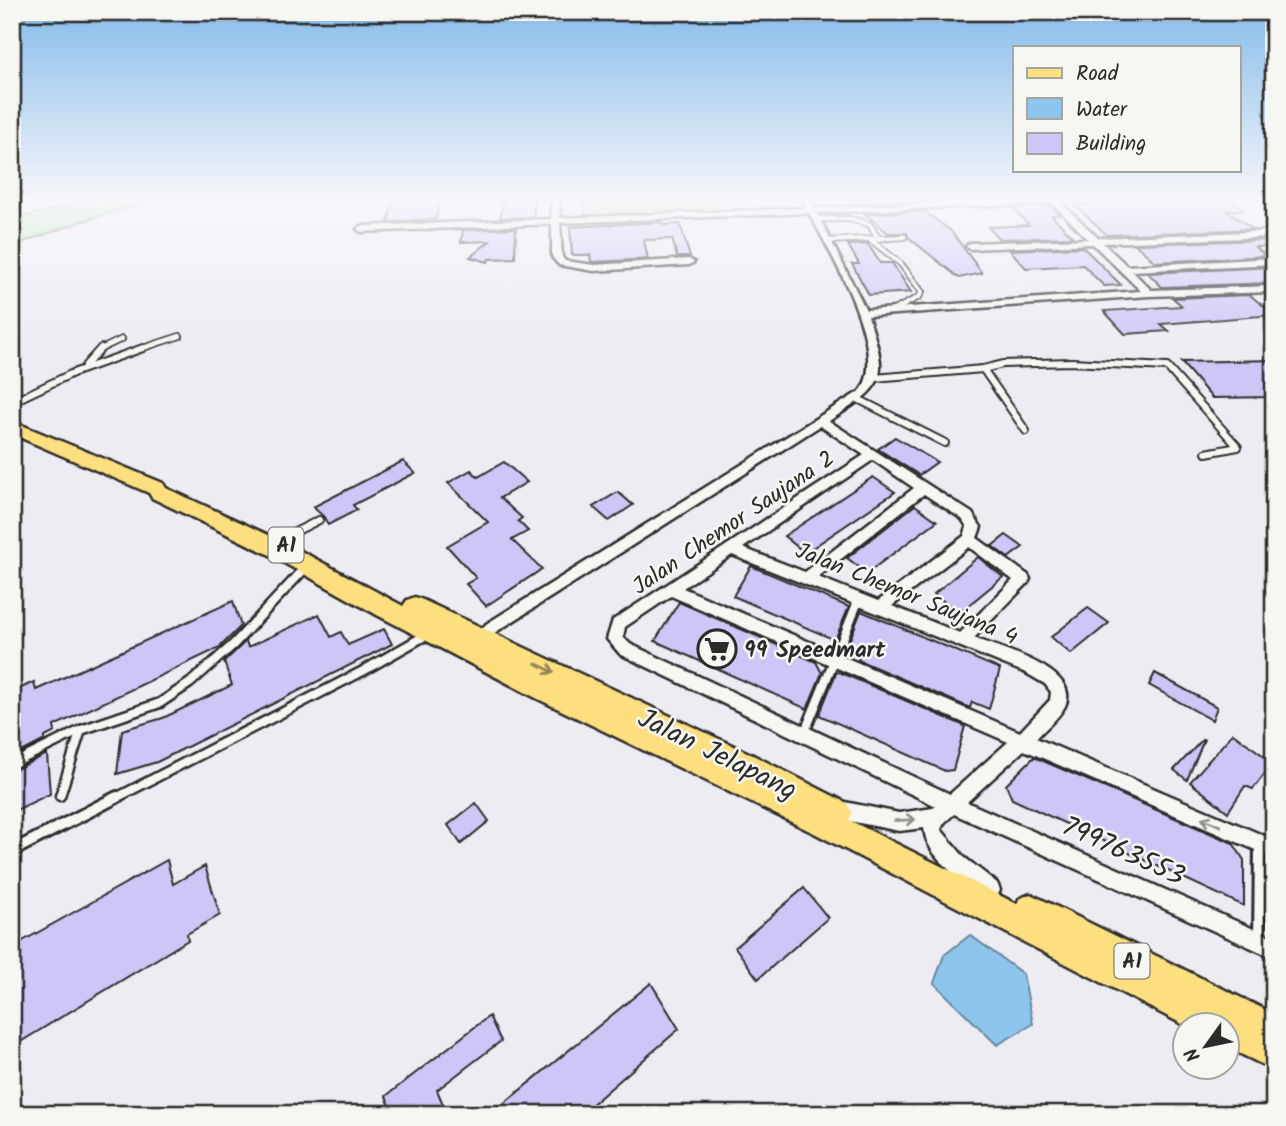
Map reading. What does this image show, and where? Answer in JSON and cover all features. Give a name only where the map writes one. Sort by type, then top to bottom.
[{"type":"main road","name":"Jalan Jelapang","points":[[12,427],[156,488],[166,487],[277,541],[1191,1010]]},
{"type":"main road","name":"Jalan Jelapang","points":[[156,488],[159,493],[432,632],[478,646],[825,806],[1274,1033]]},
{"type":"main road","points":[[1240,1035],[1274,1052]]},
{"type":"street","points":[[557,251],[557,257],[562,263],[573,267],[689,262]]},
{"type":"street","points":[[478,646],[491,628],[864,393],[874,378],[874,348],[862,313],[832,251]]},
{"type":"street","points":[[1106,251],[1149,293]]},
{"type":"street","points":[[1124,269],[1274,261]]},
{"type":"street","points":[[862,313],[1149,293],[1274,289]]},
{"type":"street","points":[[821,421],[974,524],[975,531],[969,540],[880,607]]},
{"type":"street","name":"Jalan Chemor Saujana 2","points":[[618,624],[872,455]]},
{"type":"street","points":[[807,578],[923,488]]},
{"type":"street","points":[[963,640],[1023,579],[969,540]]},
{"type":"street","name":"Jalan Chemor Saujana 4","points":[[732,549],[1032,667],[1051,679],[1059,690],[1058,703],[1024,739]]},
{"type":"street","points":[[670,589],[1024,739],[1267,846]]},
{"type":"street","name":"799763553","points":[[618,624],[615,639],[625,649],[804,734],[945,811],[1266,944]]},
{"type":"street","points":[[990,890],[939,846],[932,830],[945,811],[1024,739]]},
{"type":"street","points":[[825,806],[899,822],[945,811]]},
{"type":"lane","points":[[884,251],[901,264],[922,292],[919,297],[892,311]]},
{"type":"lane","points":[[12,402],[44,383],[85,367],[180,337]]},
{"type":"lane","points":[[85,367],[101,348],[122,340]]},
{"type":"lane","points":[[874,378],[983,369],[1003,364],[1072,362],[1167,367],[1238,447],[1206,453]]},
{"type":"lane","points":[[983,369],[1027,431]]},
{"type":"lane","points":[[856,398],[945,443]]},
{"type":"lane","points":[[277,541],[319,520]]},
{"type":"lane","points":[[12,764],[81,730],[160,703],[190,683],[234,644],[307,566]]},
{"type":"lane","points":[[804,734],[859,598]]},
{"type":"lane","points":[[12,851],[363,671],[432,632]]},
{"type":"lane","points":[[60,796],[81,730]]},
{"type":"lane","points":[[1266,944],[1267,846]]},
{"type":"water","points":[[970,935],[1023,974],[1033,1024],[997,1045],[934,983],[944,955]]},
{"type":"building","points":[[478,251],[515,251],[515,258],[489,259],[488,262],[470,257]]},
{"type":"building","points":[[572,251],[646,251],[648,259],[591,262],[590,255],[572,255]]},
{"type":"building","points":[[675,251],[688,251],[690,257],[677,257]]},
{"type":"building","points":[[851,251],[872,251],[880,263],[892,263],[911,292],[869,295],[852,264],[859,264]]},
{"type":"building","points":[[925,251],[965,251],[982,273],[959,278]]},
{"type":"building","points":[[1010,251],[1087,251],[1121,285],[1104,286],[1083,265],[1026,268]]},
{"type":"building","points":[[1142,251],[1259,251],[1266,256],[1155,262]]},
{"type":"building","points":[[1274,267],[1274,283],[1162,287],[1148,273]]},
{"type":"building","points":[[1250,295],[1274,315],[1161,324],[1169,331],[1125,334],[1104,311],[1182,306],[1173,298]]},
{"type":"building","points":[[1274,360],[1274,397],[1212,398],[1181,362]]},
{"type":"building","points":[[895,437],[937,462],[919,475],[878,449]]},
{"type":"building","points":[[403,461],[415,473],[353,505],[357,510],[328,525],[313,507]]},
{"type":"building","points":[[504,462],[527,482],[500,498],[522,518],[518,521],[528,531],[512,540],[542,569],[486,606],[466,584],[476,578],[447,546],[488,522],[448,483],[471,470],[478,477]]},
{"type":"building","points":[[873,477],[895,492],[805,553],[784,536]]},
{"type":"building","points":[[618,492],[633,505],[609,521],[593,507]]},
{"type":"building","points":[[915,505],[937,521],[867,573],[847,558]]},
{"type":"building","points":[[1006,535],[1023,547],[1008,558],[992,546]]},
{"type":"building","points":[[978,557],[1003,577],[959,613],[934,594]]},
{"type":"building","points":[[751,566],[849,607],[835,640],[733,596]]},
{"type":"building","points":[[233,601],[241,626],[219,648],[54,726],[55,732],[45,737],[45,740],[12,757],[12,692],[34,682],[36,690]]},
{"type":"building","points":[[679,602],[816,662],[822,673],[807,709],[655,641]]},
{"type":"building","points":[[1088,608],[1109,623],[1071,654],[1051,637]]},
{"type":"building","points":[[861,611],[1000,669],[989,709],[972,702],[970,708],[858,660],[860,653],[847,647]]},
{"type":"building","points":[[319,614],[331,637],[341,632],[348,645],[384,629],[392,644],[157,762],[117,774],[122,730],[163,718],[232,685],[224,662],[246,641],[248,647]]},
{"type":"building","points":[[836,673],[965,726],[953,770],[945,771],[819,715]]},
{"type":"building","points":[[1155,673],[1217,707],[1212,720],[1149,685]]},
{"type":"building","points":[[1233,733],[1273,763],[1253,789],[1245,786],[1228,812],[1190,782]]},
{"type":"building","points":[[1204,740],[1187,780],[1174,770]]},
{"type":"building","points":[[47,754],[50,794],[12,812],[12,771]]},
{"type":"building","points":[[1034,757],[1233,843],[1244,860],[1244,906],[1012,799],[1006,785]]},
{"type":"building","points":[[476,803],[489,821],[461,844],[448,825]]},
{"type":"building","points":[[167,860],[173,884],[205,866],[220,915],[187,934],[188,940],[12,1047],[12,947]]},
{"type":"building","points":[[804,888],[828,918],[758,979],[735,947]]},
{"type":"building","points":[[651,983],[679,1029],[581,1114],[491,1114]]},
{"type":"building","points":[[489,1016],[501,1041],[437,1090],[447,1114],[393,1114],[386,1096]]},
{"type":"place","name":"99 Speedmart","points":[[717,649]]}]
